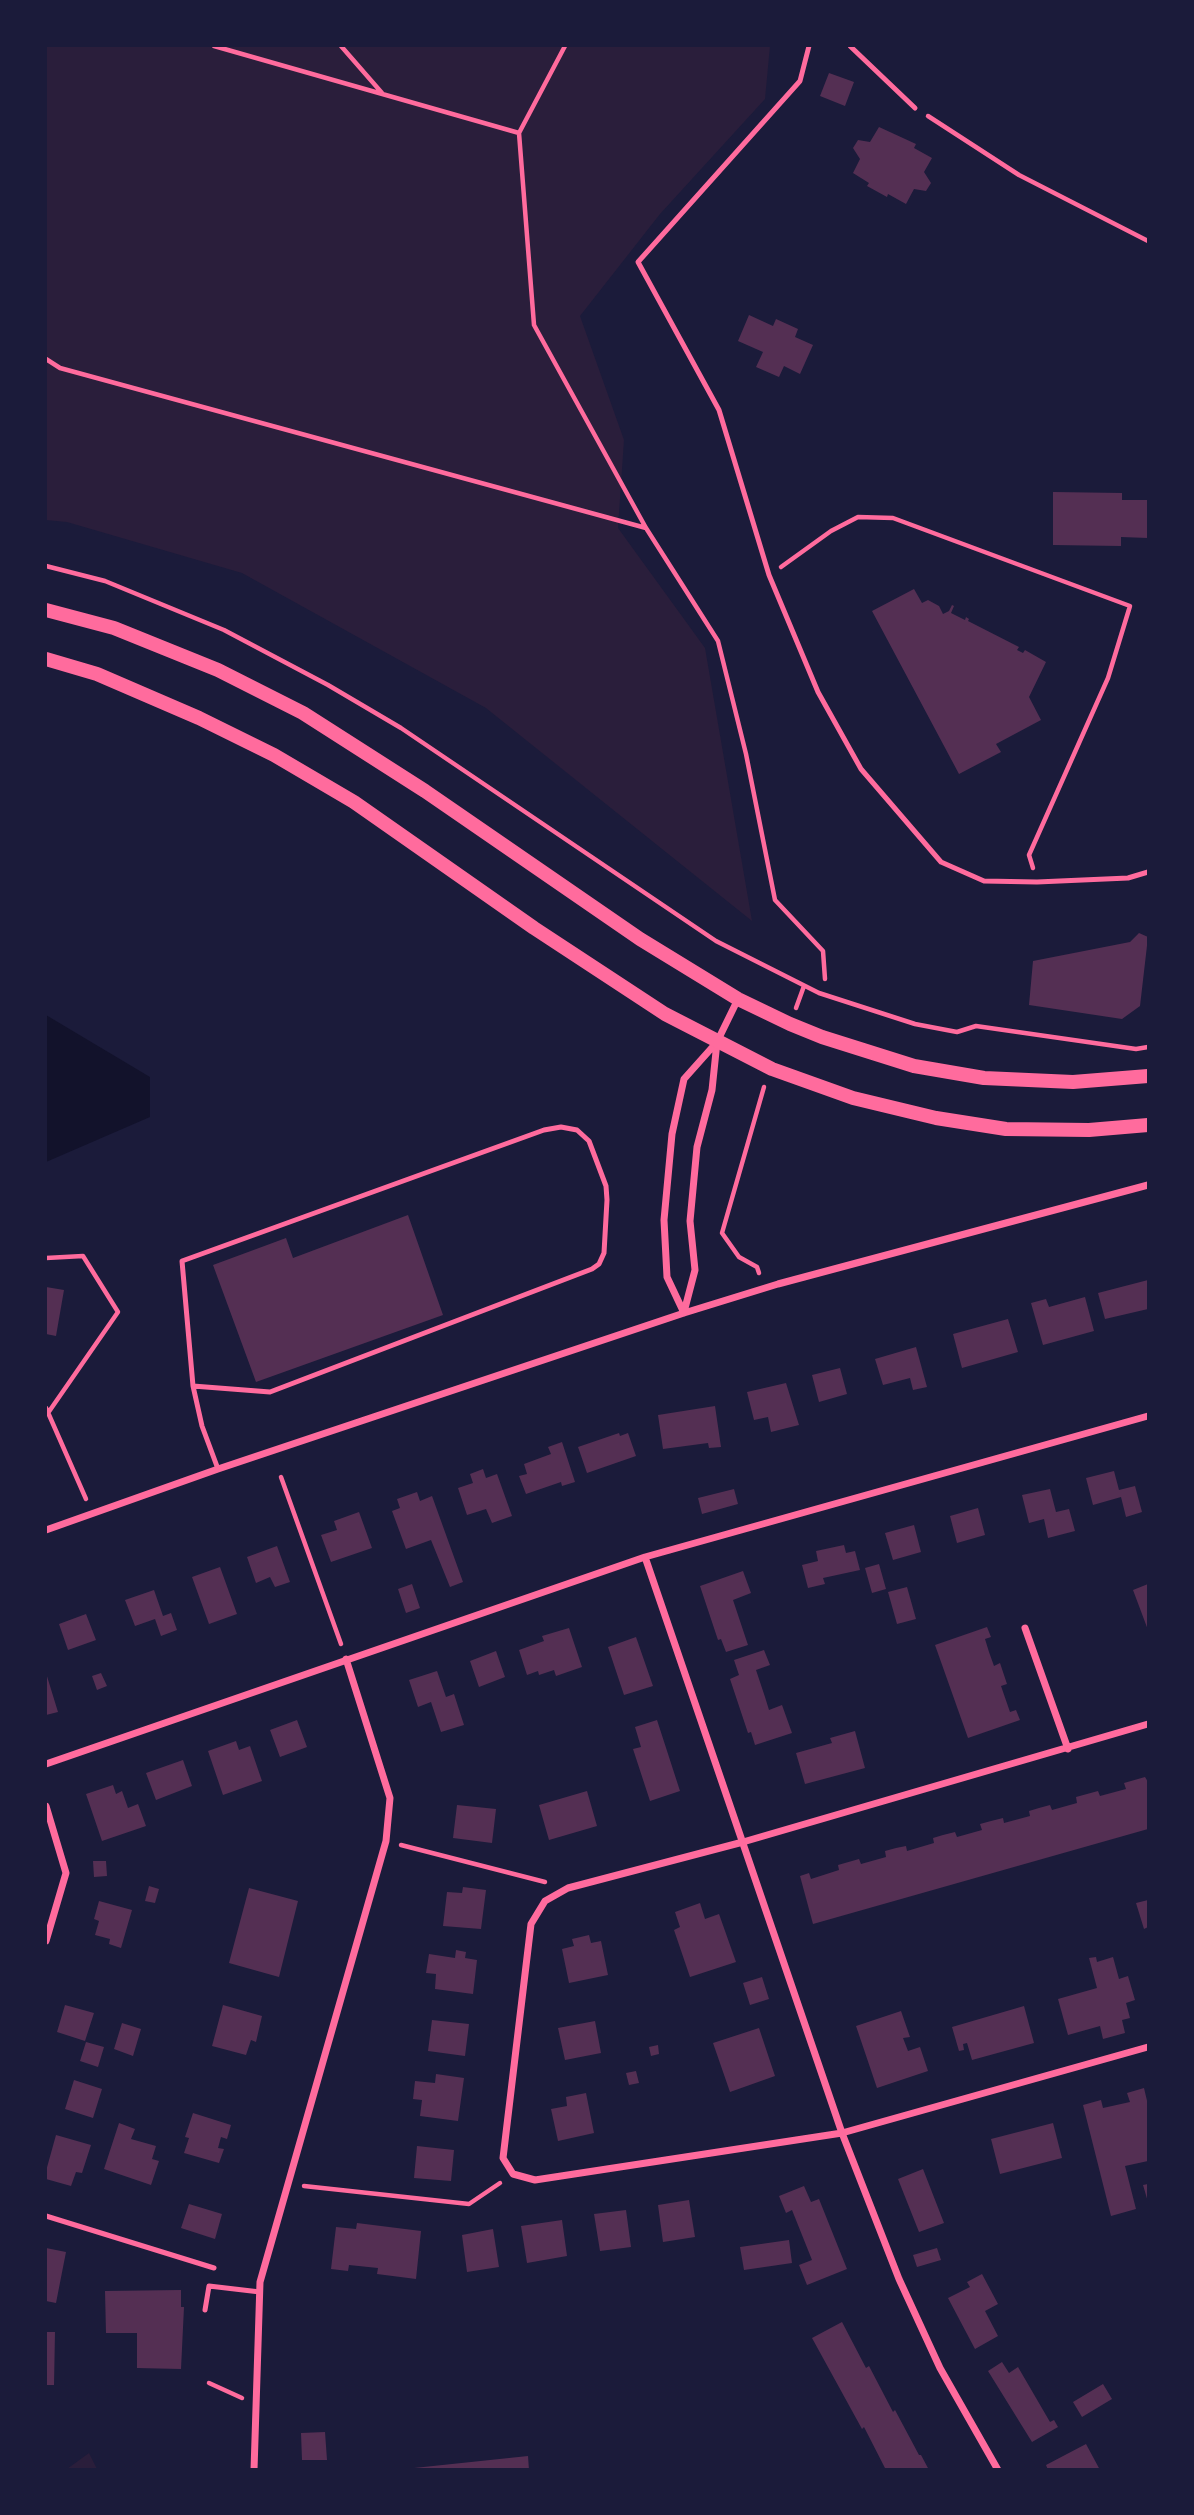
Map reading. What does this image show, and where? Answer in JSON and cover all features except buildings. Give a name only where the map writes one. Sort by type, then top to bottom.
[{"type":"main road","points":[[46,610],[114,628],[218,670],[303,713],[425,791],[640,939],[738,999],[822,1037],[914,1066],[984,1078],[1073,1082],[1149,1076]]},
{"type":"main road","points":[[46,659],[97,674],[199,718],[274,755],[354,802],[534,928],[665,1014],[788,1076],[853,1098],[936,1118],[1006,1129],[1089,1130],[1149,1125]]},
{"type":"street","points":[[684,1312],[667,1277],[664,1220],[672,1134],[684,1079],[717,1042],[738,999]]},
{"type":"street","points":[[684,1312],[695,1270],[690,1221],[697,1147],[712,1090],[717,1042]]},
{"type":"street","points":[[46,1530],[218,1469],[684,1312],[1149,1185]]},
{"type":"street","points":[[46,1764],[645,1557],[1149,1416]]},
{"type":"street","points":[[645,1557],[842,2133],[916,2317],[940,2368],[998,2469]]},
{"type":"street","points":[[1024,1628],[1068,1749]]},
{"type":"street","points":[[254,2469],[260,2282],[386,1841],[390,1798],[346,1659]]},
{"type":"street","points":[[1149,1724],[743,1842],[568,1888],[545,1901],[531,1924],[503,2158],[513,2174],[535,2180],[842,2133],[1149,2047]]},
{"type":"street","points":[[46,1805],[66,1873],[46,1941]]},
{"type":"lane","points":[[809,46],[800,81],[638,262],[719,410],[769,575],[818,692],[861,769],[941,862],[984,881],[1037,882],[1128,878],[1149,872]]},
{"type":"lane","points":[[850,46],[915,108]]},
{"type":"lane","points":[[193,1386],[270,1392],[592,1269],[599,1264],[604,1253],[607,1200],[606,1186],[589,1141],[577,1130],[561,1127],[544,1130],[182,1261],[193,1386],[202,1426],[218,1469]]},
{"type":"lane","points":[[46,2216],[215,2268]]},
{"type":"lane","points":[[205,2310],[209,2286],[260,2292]]},
{"type":"path","points":[[214,46],[519,132]]},
{"type":"path","points":[[341,46],[383,94]]},
{"type":"path","points":[[565,46],[519,132],[534,325],[646,527],[718,641],[746,754],[775,900],[823,951],[825,979]]},
{"type":"path","points":[[915,108],[1019,176],[1149,241]]},
{"type":"path","points":[[46,359],[60,368],[646,527]]},
{"type":"path","points":[[769,575],[831,531],[858,517],[893,518],[1130,606],[1108,678],[1029,855],[1037,882]]},
{"type":"path","points":[[46,566],[105,581],[212,625],[328,685],[401,728],[716,941],[819,993],[915,1024],[957,1032],[976,1026],[1136,1049],[1149,1047]]},
{"type":"path","points":[[760,1098],[722,1233],[739,1257],[757,1267],[763,1290]]},
{"type":"path","points":[[46,1258],[83,1256],[118,1312],[47,1410],[93,1513]]},
{"type":"path","points":[[281,1477],[346,1659]]},
{"type":"path","points":[[386,1841],[568,1888]]},
{"type":"path","points":[[288,2184],[469,2204],[513,2174]]},
{"type":"path","points":[[209,2383],[255,2404]]},
{"type":"shaded area","points":[[46,46],[770,46],[765,99],[660,214],[580,316],[624,440],[618,528],[705,648],[752,921],[486,708],[242,573],[67,522],[46,520]]},
{"type":"shaded area","points":[[46,1015],[150,1077],[150,1117],[46,1162]]},
{"type":"shaded area","points":[[89,2453],[97,2469],[67,2469]]}]
